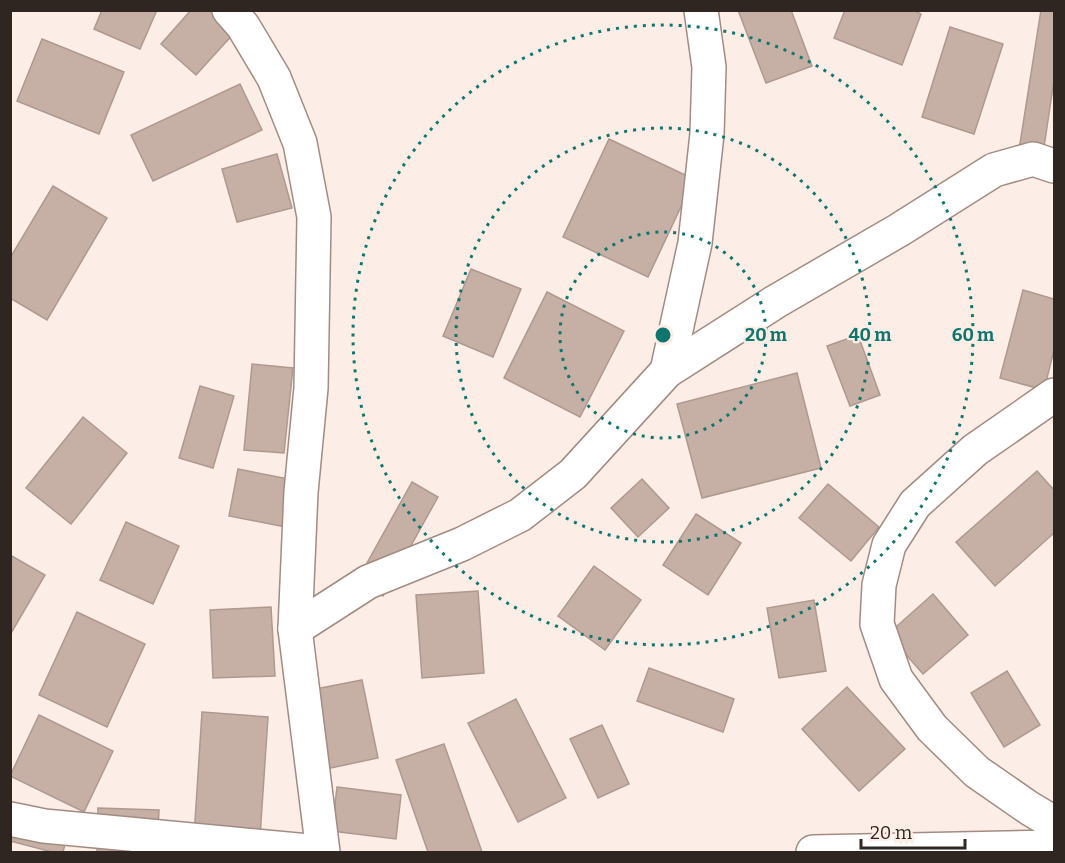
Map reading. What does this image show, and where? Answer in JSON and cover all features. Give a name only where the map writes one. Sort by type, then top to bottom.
[{"type":"street","points":[[10,819],[44,825],[320,852],[296,629],[301,492],[311,388],[314,217],[300,143],[274,78],[243,26],[229,10]]},
{"type":"street","points":[[667,371],[695,243],[707,134],[709,67],[700,10]]},
{"type":"street","points":[[296,629],[368,582],[462,544],[520,515],[573,474],[667,371],[775,302],[899,230],[994,170],[1033,159],[1054,166]]},
{"type":"street","points":[[1054,395],[975,450],[915,504],[889,545],[879,585],[877,624],[896,679],[932,728],[977,772],[1054,823]]},
{"type":"street","points":[[813,852],[1054,847]]},
{"type":"building","points":[[102,10],[157,10],[140,49],[94,29]]},
{"type":"building","points":[[191,10],[214,10],[236,31],[196,75],[161,44]]},
{"type":"building","points":[[738,10],[791,10],[812,66],[766,83]]},
{"type":"building","points":[[845,10],[913,10],[921,14],[902,65],[834,38]]},
{"type":"building","points":[[1041,10],[1054,10],[1054,80],[1043,154],[1019,150]]},
{"type":"building","points":[[950,27],[1003,44],[974,134],[922,117]]},
{"type":"building","points":[[42,39],[124,72],[99,134],[17,101]]},
{"type":"building","points":[[240,84],[262,130],[153,181],[131,135]]},
{"type":"building","points":[[609,139],[694,179],[648,277],[563,237]]},
{"type":"building","points":[[277,154],[292,208],[237,222],[222,169]]},
{"type":"building","points":[[53,186],[107,218],[47,320],[10,298],[10,258]]},
{"type":"building","points":[[471,269],[521,289],[493,357],[443,336]]},
{"type":"building","points":[[1023,290],[1054,299],[1054,350],[1044,390],[1000,378]]},
{"type":"building","points":[[547,292],[624,331],[580,417],[504,378]]},
{"type":"building","points":[[858,335],[880,395],[850,406],[827,346]]},
{"type":"building","points":[[252,364],[293,368],[284,453],[244,450]]},
{"type":"building","points":[[797,373],[821,468],[702,498],[677,404]]},
{"type":"building","points":[[200,386],[234,396],[213,468],[179,458]]},
{"type":"building","points":[[83,417],[127,453],[71,524],[26,488]]},
{"type":"building","points":[[238,469],[299,481],[291,528],[229,516]]},
{"type":"building","points":[[1037,471],[1054,490],[1054,533],[995,586],[956,542]]},
{"type":"building","points":[[642,479],[669,508],[638,537],[611,508]]},
{"type":"building","points":[[412,482],[438,497],[383,596],[357,581]]},
{"type":"building","points":[[828,484],[879,527],[851,561],[799,518]]},
{"type":"building","points":[[696,514],[741,543],[708,595],[663,565]]},
{"type":"building","points":[[126,522],[179,546],[153,604],[100,580]]},
{"type":"building","points":[[10,555],[45,575],[10,635]]},
{"type":"building","points":[[594,566],[641,600],[605,650],[558,616]]},
{"type":"building","points":[[478,591],[484,673],[422,678],[416,595]]},
{"type":"building","points":[[933,594],[968,635],[923,674],[888,634]]},
{"type":"building","points":[[814,600],[826,671],[779,678],[767,608]]},
{"type":"building","points":[[271,607],[275,676],[213,678],[210,610]]},
{"type":"building","points":[[77,612],[145,644],[107,727],[39,695]]},
{"type":"building","points":[[649,668],[734,699],[723,732],[637,701]]},
{"type":"building","points":[[1007,671],[1040,725],[1004,747],[971,693]]},
{"type":"building","points":[[362,680],[378,758],[316,771],[300,692]]},
{"type":"building","points":[[847,687],[905,749],[859,791],[802,729]]},
{"type":"building","points":[[516,699],[566,798],[518,822],[468,723]]},
{"type":"building","points":[[202,712],[268,717],[259,852],[193,852]]},
{"type":"building","points":[[39,715],[113,751],[84,812],[10,776]]},
{"type":"building","points":[[602,725],[629,784],[598,798],[570,739]]},
{"type":"building","points":[[444,744],[482,852],[428,852],[396,760]]},
{"type":"building","points":[[337,787],[401,795],[396,839],[332,831]]},
{"type":"building","points":[[98,808],[159,810],[157,852],[97,852]]},
{"type":"building","points":[[70,825],[63,852],[52,852],[10,841],[10,835]]}]
